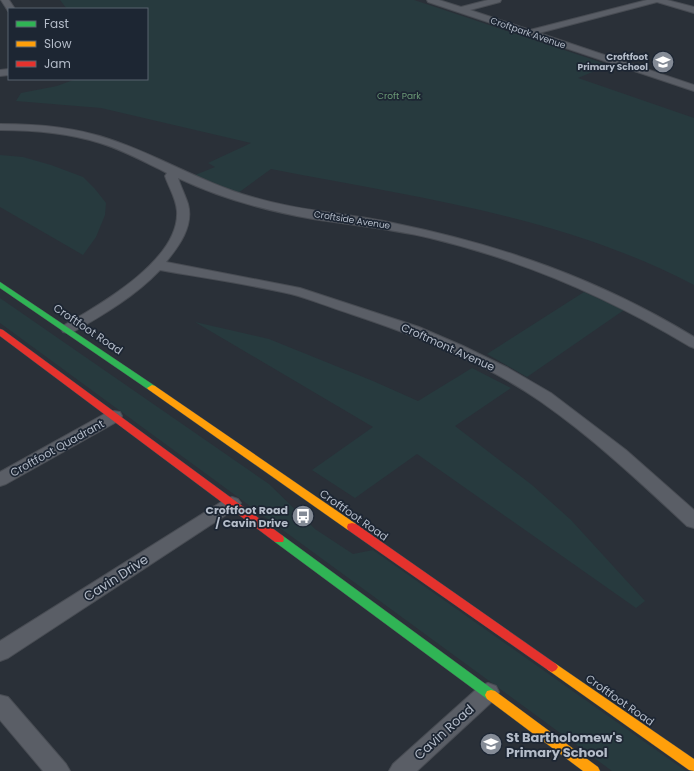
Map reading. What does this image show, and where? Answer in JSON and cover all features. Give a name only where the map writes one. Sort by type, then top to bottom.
[{"type":"street","name":"Croftpark Avenue","points":[[431,0],[694,88]]},
{"type":"street","points":[[461,10],[497,0]]},
{"type":"street","points":[[529,33],[657,0],[694,10]]},
{"type":"street","name":"Croftside Avenue","points":[[0,127],[47,130],[98,139],[119,146],[174,172],[227,194],[270,206],[428,234],[519,259],[612,297],[694,343]]},
{"type":"street","points":[[68,329],[115,302],[139,284],[158,265],[177,238],[182,225],[183,211],[180,198],[171,176],[174,172]]},
{"type":"street","name":"Croftmont Avenue","points":[[158,265],[295,290],[414,330],[458,349],[502,371],[546,397],[620,454],[694,521]]},
{"type":"street","name":"Croftfoot Road","points":[[0,284],[68,329],[693,764]]},
{"type":"street","points":[[0,332],[593,771]]},
{"type":"street","name":"Croftfoot Quadrant","points":[[0,480],[114,416]]},
{"type":"street","name":"Cavin Drive","points":[[0,652],[232,503]]},
{"type":"street","name":"Cavin Road","points":[[401,771],[488,692]]},
{"type":"street","points":[[0,704],[58,771]]},
{"type":"green space","name":"Croft Park","points":[[60,0],[414,0],[609,65],[578,78],[694,118],[694,285],[644,261],[593,242],[540,225],[433,200],[271,169],[238,193],[195,175],[215,167],[208,163],[251,143],[101,108],[16,101],[21,93],[57,86],[73,80],[148,80],[148,8],[66,8]]},
{"type":"green space","points":[[0,155],[23,157],[51,165],[83,177],[95,189],[106,203],[105,215],[96,237],[83,255],[0,207]]},
{"type":"green space","points":[[584,292],[624,310],[527,377],[487,354]]},
{"type":"green space","points":[[0,298],[269,484],[315,529],[353,554],[373,550],[686,771],[612,771],[0,323]]},
{"type":"green space","points":[[195,322],[269,339],[418,401],[472,368],[511,388],[455,426],[532,485],[571,520],[645,601],[636,608],[417,454],[355,498],[312,470],[373,427]]},
{"type":"traffic: fast","points":[[0,284],[152,388]]},
{"type":"traffic: fast","points":[[279,539],[491,695]]},
{"type":"traffic: slow","points":[[152,388],[352,527]]},
{"type":"traffic: slow","points":[[552,667],[694,766]]},
{"type":"traffic: slow","points":[[491,695],[593,771]]},
{"type":"traffic: jam","points":[[0,332],[279,539]]},
{"type":"traffic: jam","points":[[352,527],[552,667]]},
{"type":"place","name":"Croftfoot Primary School","points":[[663,62]]},
{"type":"place","name":"Croftfoot Road / Cavin Drive","points":[[303,516]]},
{"type":"place","name":"St Bartholomew's Primary School","points":[[491,744]]}]
